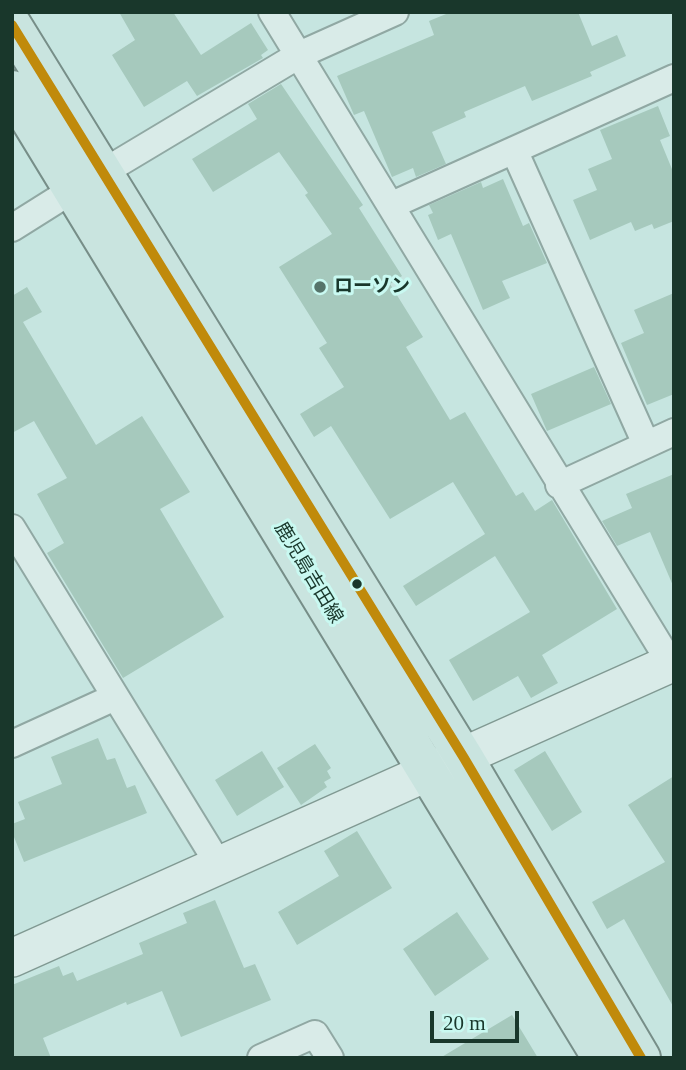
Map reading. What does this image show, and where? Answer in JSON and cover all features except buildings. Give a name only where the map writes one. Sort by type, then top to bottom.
[{"type":"main road","name":"鹿児島吉田線","points":[[12,25],[88,181],[429,773],[602,1058]]},
{"type":"main road","name":"鹿児島吉田線","points":[[12,90],[88,181],[464,758],[641,1058]]},
{"type":"street","points":[[12,958],[672,663],[559,485],[392,205],[272,12]]},
{"type":"street","points":[[12,228],[299,55],[395,12]]},
{"type":"street","points":[[392,205],[673,81]]},
{"type":"street","points":[[514,150],[646,444]]},
{"type":"street","points":[[559,485],[674,432]]},
{"type":"street","points":[[12,528],[219,865]]},
{"type":"street","points":[[12,744],[115,697]]},
{"type":"street","points":[[261,1058],[315,1034],[330,1058]]},
{"type":"transit line","points":[[12,25],[464,758],[641,1058]]},
{"type":"place","name":"ローソン","points":[[320,287]]}]
